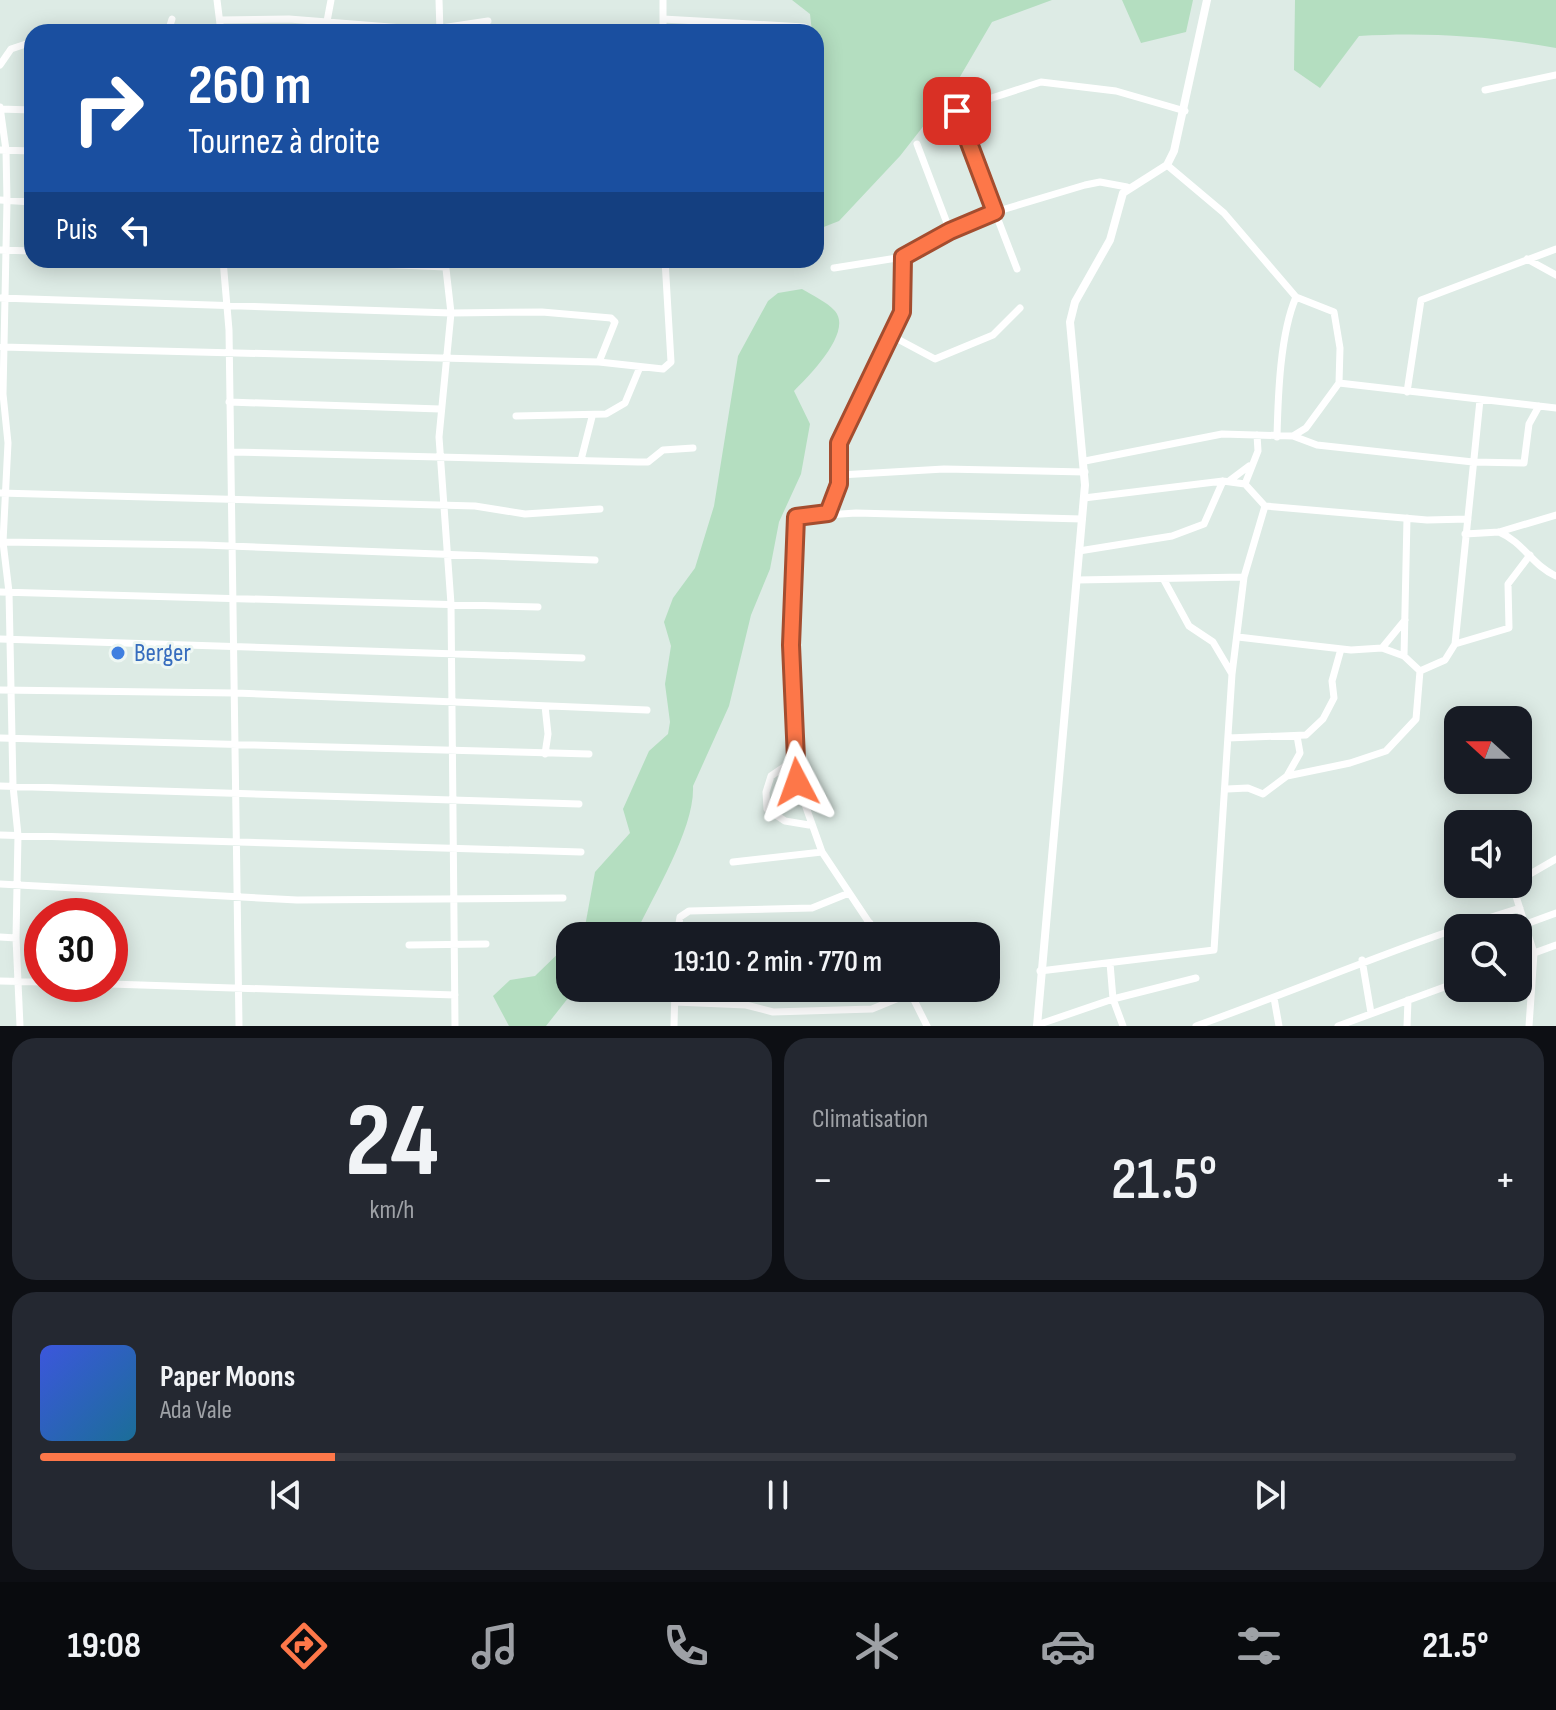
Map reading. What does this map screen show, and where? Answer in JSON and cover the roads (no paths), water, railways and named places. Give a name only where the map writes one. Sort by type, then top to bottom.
[{"type":"street","points":[[217,0],[221,24]]},
{"type":"street","points":[[325,22],[331,0]]},
{"type":"street","points":[[439,0],[440,24]]},
{"type":"street","points":[[663,0],[663,24]]},
{"type":"street","points":[[834,268],[903,257],[950,231],[995,212],[1100,182],[1127,187],[1167,165],[1185,111],[1207,0]]},
{"type":"street","points":[[221,20],[246,17],[351,24]]},
{"type":"street","points":[[170,24],[172,19]]},
{"type":"street","points":[[663,19],[751,24]]},
{"type":"street","points":[[474,24],[488,21]]},
{"type":"street","points":[[0,65],[11,49],[24,45]]},
{"type":"street","points":[[1485,90],[1556,75]]},
{"type":"street","points":[[1017,269],[957,113],[962,107],[1041,82],[1116,91],[1185,111]]},
{"type":"street","points":[[20,1026],[16,938],[18,835],[11,738],[11,639],[4,592],[2,542],[3,150],[0,108],[24,110]]},
{"type":"street","points":[[917,144],[950,231]]},
{"type":"street","points":[[3,150],[24,151]]},
{"type":"street","points":[[1085,461],[1222,434],[1293,436],[1306,428],[1339,383],[1340,348],[1334,312],[1296,297],[1224,213],[1167,165]]},
{"type":"street","points":[[1127,187],[1110,240],[1070,317],[1085,461],[1084,498],[1037,1025],[1113,999],[1196,978]]},
{"type":"street","points":[[3,200],[24,201]]},
{"type":"street","points":[[1407,392],[1421,300],[1556,249]]},
{"type":"street","points":[[3,250],[24,251]]},
{"type":"street","points":[[828,513],[840,475],[839,443],[902,312],[903,257]]},
{"type":"street","points":[[1526,259],[1556,275]]},
{"type":"street","points":[[224,268],[228,304],[231,452],[239,1026]]},
{"type":"street","points":[[446,268],[451,285],[451,313],[440,409],[451,604],[455,1026]]},
{"type":"street","points":[[2,347],[599,362],[663,369],[671,362],[665,268]]},
{"type":"street","points":[[1277,437],[1289,316],[1296,297]]},
{"type":"street","points":[[3,298],[451,313],[542,312],[611,318],[615,322],[599,362]]},
{"type":"street","points":[[892,336],[935,359],[993,335],[1020,308]]},
{"type":"street","points":[[516,416],[592,417],[606,414],[625,403],[640,367]]},
{"type":"street","points":[[1339,383],[1556,408]]},
{"type":"street","points":[[1420,671],[1445,660],[1455,644],[1480,400]]},
{"type":"street","points":[[229,402],[440,409]]},
{"type":"street","points":[[1293,436],[1308,443],[1473,462],[1524,463],[1529,424],[1539,406]]},
{"type":"street","points":[[581,460],[592,417]]},
{"type":"street","points":[[1260,434],[1278,423]]},
{"type":"street","points":[[1306,428],[1308,443]]},
{"type":"street","points":[[1245,484],[1249,466],[1258,451],[1260,434]]},
{"type":"street","points":[[231,452],[648,462],[663,450],[693,448]]},
{"type":"street","points":[[1079,551],[1172,536],[1204,524],[1226,481],[1249,466]]},
{"type":"street","points":[[840,475],[944,469],[1085,472]]},
{"type":"street","points":[[1084,498],[1226,481],[1245,484],[1265,506],[1407,518],[1468,519]]},
{"type":"street","points":[[3,493],[445,506],[525,514],[600,509]]},
{"type":"street","points":[[1040,971],[1213,953],[1227,789],[1232,674],[1244,577],[1265,506]]},
{"type":"street","points":[[869,922],[822,852],[809,825],[797,782],[791,645],[796,517],[828,513],[1082,519]]},
{"type":"street","points":[[1465,534],[1499,532],[1556,515]]},
{"type":"street","points":[[1404,656],[1407,518]]},
{"type":"street","points":[[1499,532],[1513,537],[1544,570],[1556,576]]},
{"type":"street","points":[[2,542],[595,560]]},
{"type":"street","points":[[1455,644],[1509,628],[1508,584],[1513,572],[1530,555]]},
{"type":"street","points":[[1077,580],[1244,577]]},
{"type":"street","points":[[1164,580],[1189,626],[1213,642],[1232,674]]},
{"type":"street","points":[[4,592],[538,607]]},
{"type":"street","points":[[1382,648],[1406,619]]},
{"type":"street","points":[[1238,637],[1341,649],[1382,648],[1404,656],[1420,671]]},
{"type":"street","points":[[0,639],[582,658]]},
{"type":"street","points":[[1228,738],[1297,736],[1312,731],[1329,710],[1335,691],[1332,681],[1341,649]]},
{"type":"street","points":[[1287,776],[1350,763],[1386,751],[1416,719],[1420,671]]},
{"type":"street","points":[[0,690],[235,693],[647,710]]},
{"type":"street","points":[[545,706],[548,734],[545,754]]},
{"type":"street","points":[[1227,789],[1248,788],[1263,794],[1287,776],[1300,753],[1297,736]]},
{"type":"street","points":[[0,738],[589,754]]},
{"type":"street","points":[[797,758],[771,776],[766,792],[767,809],[785,821],[809,825]]},
{"type":"street","points":[[0,786],[579,804]]},
{"type":"street","points":[[0,835],[581,852]]},
{"type":"street","points":[[733,862],[822,852]]},
{"type":"street","points":[[1532,874],[1556,859]]},
{"type":"street","points":[[0,884],[297,900],[563,898]]},
{"type":"street","points":[[679,922],[680,917],[689,911],[812,908],[849,893]]},
{"type":"street","points":[[1517,898],[1522,914]]},
{"type":"street","points":[[1196,1026],[1274,998],[1362,960],[1520,908]]},
{"type":"street","points":[[1532,922],[1556,913]]},
{"type":"street","points":[[0,937],[16,938]]},
{"type":"street","points":[[409,945],[486,944]]},
{"type":"street","points":[[1534,953],[1556,945]]},
{"type":"street","points":[[1529,1026],[1532,946]]},
{"type":"street","points":[[1362,960],[1371,1013]]},
{"type":"street","points":[[1110,963],[1113,999],[1123,1026]]},
{"type":"street","points":[[0,981],[24,981]]},
{"type":"street","points":[[128,985],[455,995]]},
{"type":"street","points":[[1338,1026],[1444,987]]},
{"type":"street","points":[[1274,998],[1279,1026]]},
{"type":"street","points":[[1407,1026],[1408,1000]]},
{"type":"street","points":[[674,1026],[675,1002]]},
{"type":"street","points":[[722,1002],[781,1012],[805,1008],[872,1009],[887,1002]]},
{"type":"street","points":[[915,1002],[927,1026]]},
{"type":"place","name":"Berger","points":[[118,653]]}]
